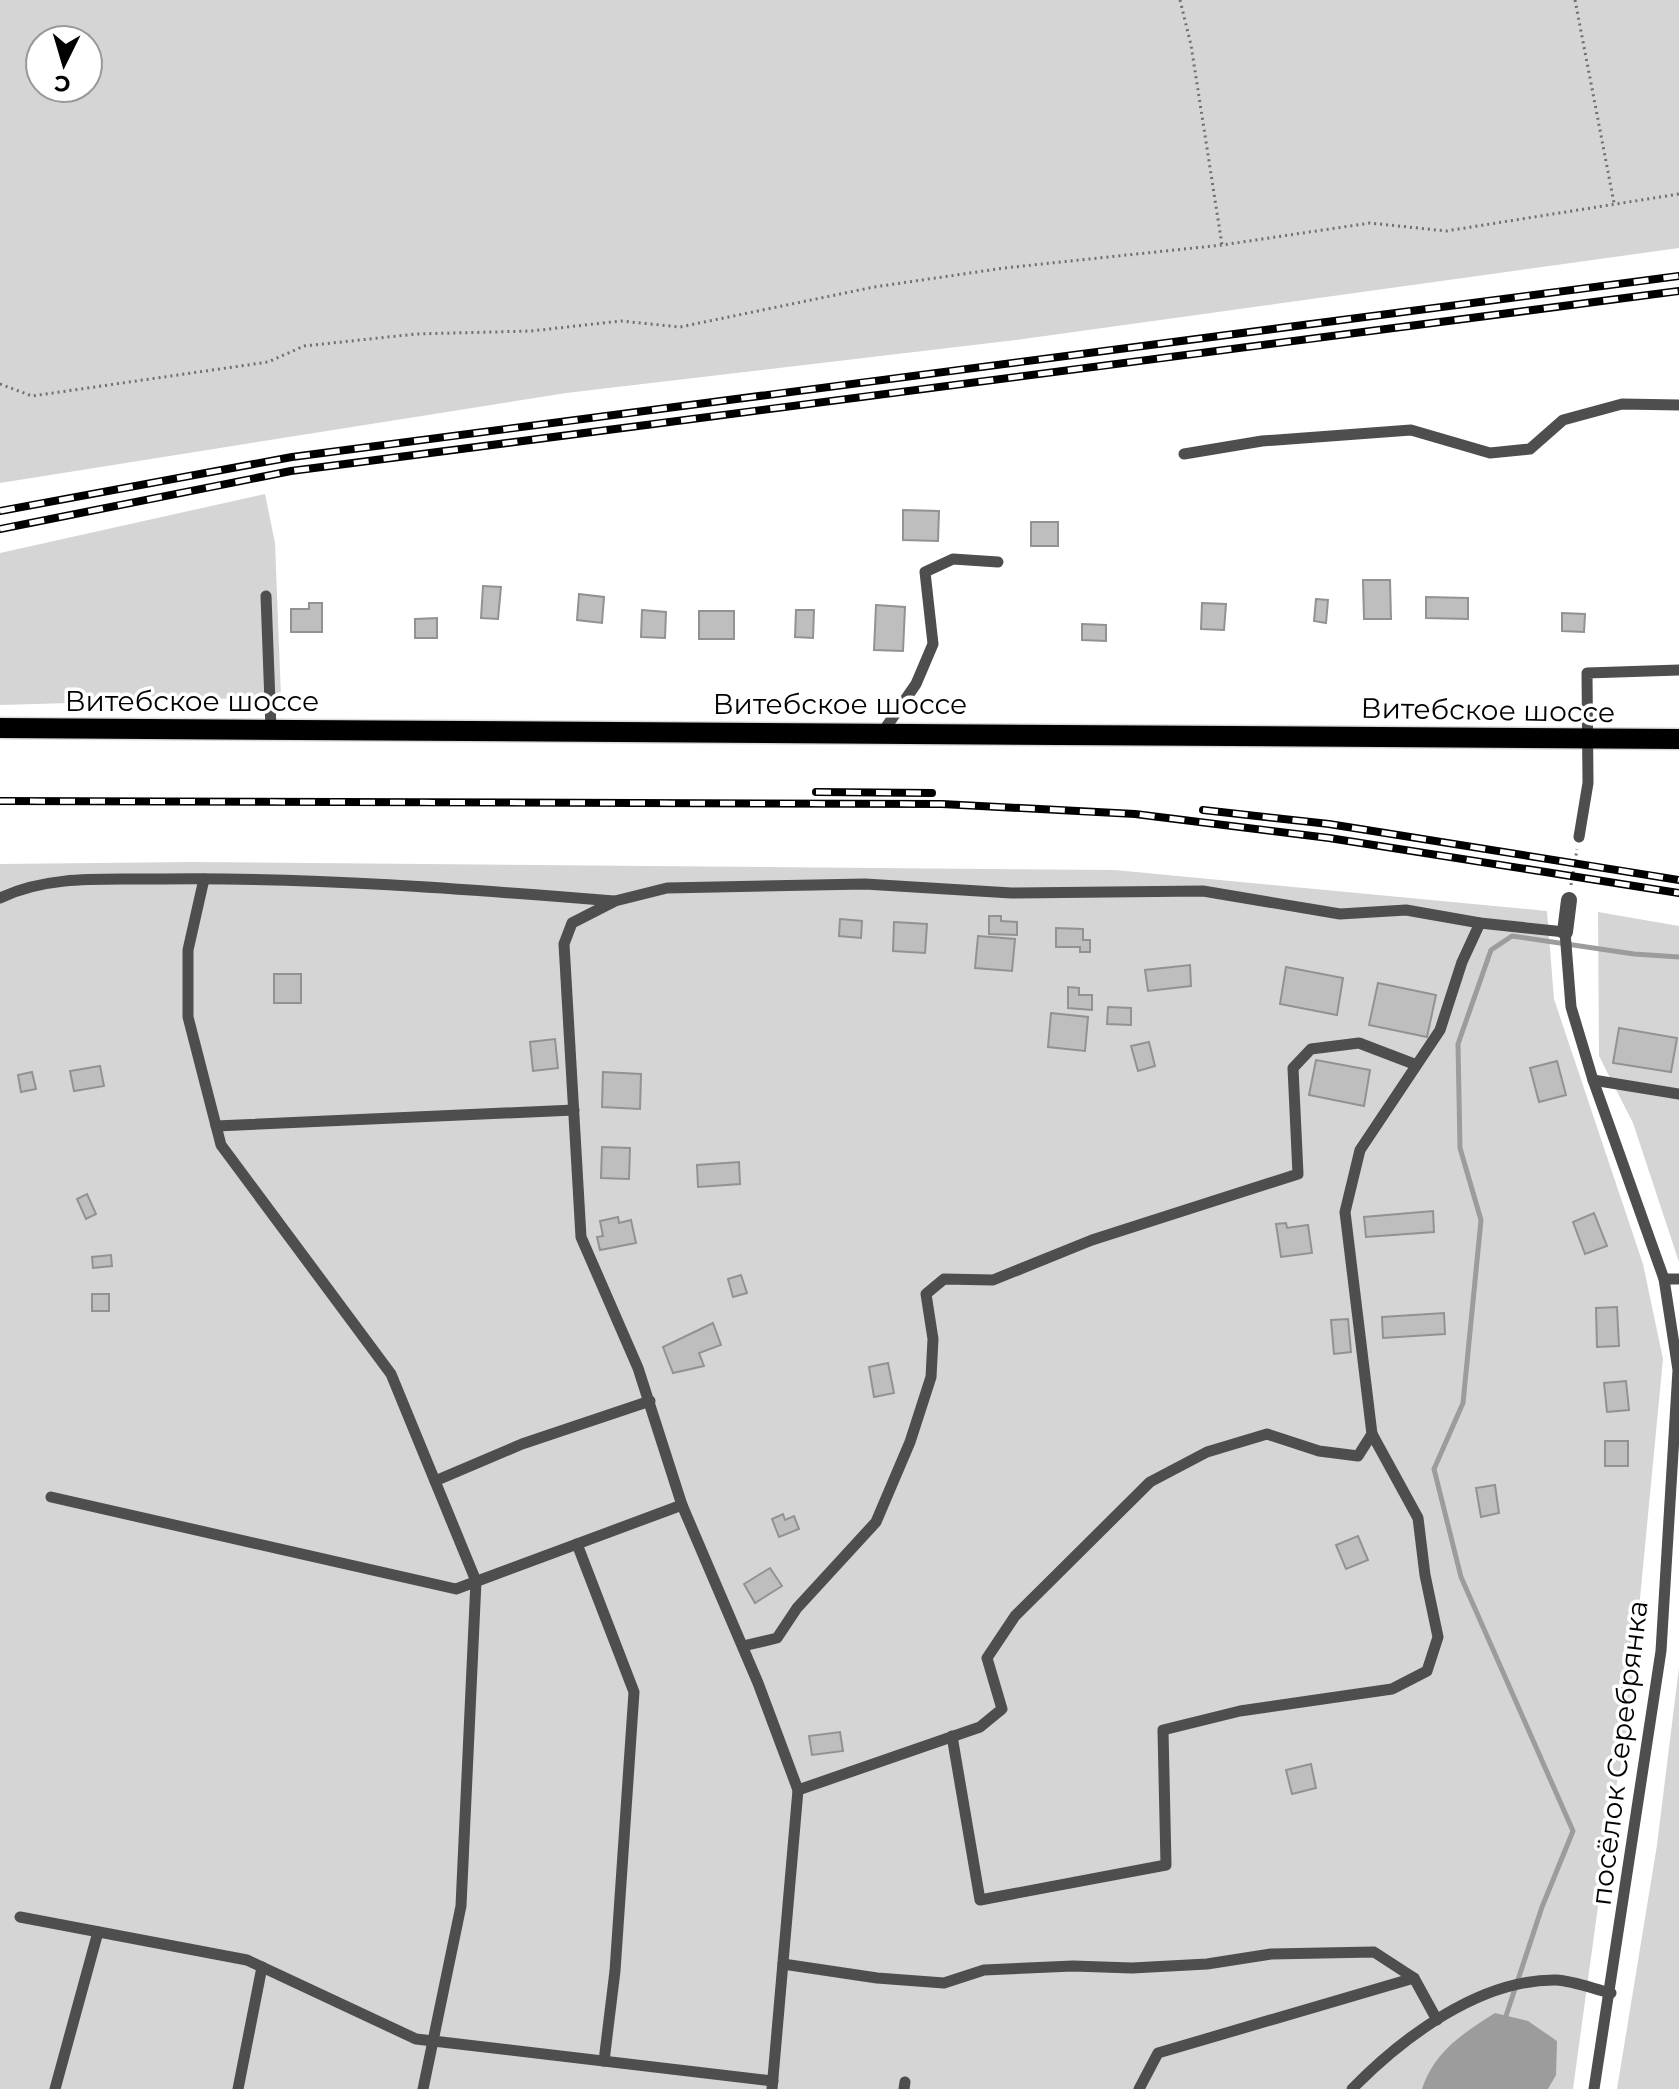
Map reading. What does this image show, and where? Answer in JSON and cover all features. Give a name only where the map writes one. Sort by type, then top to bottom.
[{"type":"main road","name":"Витебское шоссе","points":[[0,728],[1679,739]]},
{"type":"street","points":[[1565,932],[1569,900]]},
{"type":"lane","points":[[1184,454],[1262,441],[1411,430],[1490,453],[1503,452],[1530,449],[1563,420],[1622,404],[1679,405]]},
{"type":"lane","points":[[882,733],[916,684],[933,644],[925,572],[953,559],[998,562]]},
{"type":"lane","points":[[266,596],[271,729]]},
{"type":"lane","points":[[1579,837],[1588,783],[1587,673],[1679,670]]},
{"type":"lane","points":[[204,879],[188,950],[188,1017],[221,1145],[391,1374],[476,1581],[461,1906],[423,2089]]},
{"type":"lane","points":[[0,898],[62,881],[204,879],[374,883],[615,901]]},
{"type":"lane","points":[[20,1917],[247,1960],[416,2039],[773,2085],[798,1790],[743,1646],[682,1505],[650,1401],[581,1237],[564,944],[572,923],[615,901],[667,888],[865,884],[1011,893],[1203,891],[1340,914],[1406,910],[1480,923],[1565,932]]},
{"type":"lane","points":[[952,1736],[980,1900],[1166,1865],[1163,1730],[1240,1711],[1392,1689],[1427,1671],[1438,1637],[1425,1575],[1418,1518],[1372,1434],[1345,1212],[1360,1150],[1414,1064],[1440,1030],[1462,962],[1480,923]]},
{"type":"lane","name":"посёлок Серебрянка","points":[[1565,932],[1571,1007],[1593,1080],[1664,1279],[1679,1370],[1661,1651],[1594,2089]]},
{"type":"lane","points":[[743,1646],[777,1638],[797,1608],[876,1522],[910,1442],[931,1377],[933,1339],[926,1294],[944,1279],[993,1280],[1092,1240],[1298,1174],[1293,1068],[1311,1049],[1359,1043],[1414,1064]]},
{"type":"lane","points":[[1593,1080],[1679,1094]]},
{"type":"lane","points":[[216,1126],[574,1110]]},
{"type":"lane","points":[[1664,1279],[1679,1279]]},
{"type":"lane","points":[[435,1481],[522,1444],[650,1401]]},
{"type":"lane","points":[[798,1790],[980,1727],[1002,1709],[987,1658],[1015,1616],[1150,1482],[1207,1452],[1267,1434],[1319,1451],[1358,1456],[1372,1434]]},
{"type":"lane","points":[[51,1497],[456,1589],[682,1505]]},
{"type":"lane","points":[[577,1544],[634,1692],[615,1971],[604,2061]]},
{"type":"lane","points":[[55,2089],[98,1932]]},
{"type":"lane","points":[[783,1964],[877,1978],[944,1983],[984,1970],[1147,1967],[1207,1964],[1271,1954],[1374,1952],[1414,1978],[1437,2020]]},
{"type":"lane","points":[[238,2089],[262,1967]]},
{"type":"lane","points":[[1139,2089],[1158,2053],[1414,1978]]},
{"type":"lane","points":[[1352,2089],[1374,2066],[1437,2020],[1499,1990],[1557,1980],[1611,1993]]},
{"type":"path","points":[[1180,0],[1191,45],[1222,245]]},
{"type":"path","points":[[1575,0],[1614,203]]},
{"type":"path","points":[[0,384],[32,396],[46,395],[268,362],[304,346],[416,334],[531,331],[621,321],[680,327],[874,287],[1004,268],[1222,245],[1370,223],[1446,231],[1679,194]]},
{"type":"path","points":[[1569,900],[1579,837]]},
{"type":"shaded area","points":[[0,0],[1679,0],[1679,248],[1016,340],[566,393],[0,483]]},
{"type":"shaded area","points":[[265,494],[275,543],[281,697],[0,705],[0,553]]},
{"type":"shaded area","points":[[193,862],[1115,870],[1547,911],[1554,999],[1643,1264],[1663,1359],[1626,1744],[1612,1804],[1573,2089],[0,2089],[0,864]]},
{"type":"shaded area","points":[[1598,912],[1679,926],[1679,1262],[1633,1123],[1599,1056]]},
{"type":"shaded area","points":[[1679,1667],[1679,2089],[1617,2089],[1657,1845]]},
{"type":"shaded area","points":[[1495,2013],[1528,2021],[1557,2041],[1556,2075],[1548,2089],[1422,2089],[1442,2054],[1461,2036]]},
{"type":"building","points":[[903,510],[939,511],[938,541],[903,540]]},
{"type":"building","points":[[1031,522],[1058,522],[1058,546],[1031,546]]},
{"type":"building","points":[[1363,580],[1390,580],[1391,619],[1364,619]]},
{"type":"building","points":[[483,586],[501,587],[498,619],[481,618]]},
{"type":"building","points":[[579,594],[604,597],[602,623],[577,620]]},
{"type":"building","points":[[1426,597],[1468,598],[1468,619],[1426,618]]},
{"type":"building","points":[[1316,599],[1328,600],[1326,623],[1314,621]]},
{"type":"building","points":[[309,603],[322,603],[322,632],[291,632],[291,609],[309,609]]},
{"type":"building","points":[[1202,603],[1226,604],[1224,630],[1201,629]]},
{"type":"building","points":[[876,605],[905,607],[903,651],[874,650]]},
{"type":"building","points":[[642,610],[666,612],[665,638],[641,637]]},
{"type":"building","points":[[796,610],[814,610],[813,638],[795,637]]},
{"type":"building","points":[[699,611],[734,611],[734,639],[699,639]]},
{"type":"building","points":[[1562,613],[1585,614],[1584,632],[1562,631]]},
{"type":"building","points":[[437,618],[437,638],[415,638],[415,619]]},
{"type":"building","points":[[1082,624],[1106,625],[1106,641],[1082,640]]},
{"type":"building","points":[[989,916],[1001,916],[1001,921],[1017,922],[1017,935],[989,934]]},
{"type":"building","points":[[840,919],[862,921],[861,938],[839,936]]},
{"type":"building","points":[[894,922],[927,924],[925,953],[893,951]]},
{"type":"building","points":[[1056,928],[1083,929],[1083,940],[1090,940],[1090,952],[1080,952],[1080,947],[1056,947]]},
{"type":"building","points":[[978,936],[1015,939],[1012,971],[975,968]]},
{"type":"building","points":[[1190,965],[1191,986],[1148,991],[1145,970]]},
{"type":"building","points":[[1286,967],[1343,978],[1337,1015],[1280,1004]]},
{"type":"building","points":[[274,974],[301,974],[301,1003],[274,1003]]},
{"type":"building","points":[[1378,983],[1436,995],[1427,1037],[1369,1025]]},
{"type":"building","points":[[1068,987],[1079,988],[1079,995],[1092,995],[1092,1010],[1068,1008]]},
{"type":"building","points":[[1108,1007],[1131,1008],[1131,1025],[1107,1024]]},
{"type":"building","points":[[1051,1013],[1088,1017],[1085,1051],[1048,1047]]},
{"type":"building","points":[[1619,1028],[1677,1038],[1671,1072],[1613,1063]]},
{"type":"building","points":[[555,1039],[558,1068],[533,1071],[530,1042]]},
{"type":"building","points":[[1149,1042],[1155,1066],[1138,1071],[1131,1046]]},
{"type":"building","points":[[1316,1060],[1370,1070],[1364,1106],[1309,1095]]},
{"type":"building","points":[[1557,1061],[1566,1095],[1539,1102],[1530,1068]]},
{"type":"building","points":[[100,1066],[104,1086],[74,1091],[70,1071]]},
{"type":"building","points":[[32,1072],[36,1089],[21,1092],[18,1075]]},
{"type":"building","points":[[603,1072],[641,1074],[640,1109],[602,1107]]},
{"type":"building","points":[[602,1147],[630,1148],[629,1179],[601,1178]]},
{"type":"building","points":[[739,1162],[740,1184],[698,1187],[697,1165]]},
{"type":"building","points":[[87,1194],[96,1214],[86,1219],[77,1199]]},
{"type":"building","points":[[1433,1211],[1434,1232],[1366,1237],[1364,1217]]},
{"type":"building","points":[[1594,1213],[1607,1246],[1585,1254],[1573,1222]]},
{"type":"building","points":[[618,1217],[619,1223],[631,1220],[636,1243],[600,1250],[597,1237],[603,1236],[600,1221]]},
{"type":"building","points":[[1286,1223],[1287,1228],[1308,1225],[1312,1253],[1281,1257],[1276,1224]]},
{"type":"building","points":[[111,1255],[112,1266],[93,1268],[92,1257]]},
{"type":"building","points":[[741,1275],[747,1293],[733,1297],[728,1279]]},
{"type":"building","points":[[92,1294],[109,1294],[109,1311],[92,1311]]},
{"type":"building","points":[[1617,1307],[1619,1346],[1597,1347],[1596,1308]]},
{"type":"building","points":[[1444,1313],[1445,1334],[1383,1338],[1382,1317]]},
{"type":"building","points":[[1348,1319],[1351,1352],[1334,1354],[1331,1320]]},
{"type":"building","points":[[713,1323],[721,1345],[699,1353],[704,1366],[673,1373],[663,1347]]},
{"type":"building","points":[[888,1363],[894,1393],[874,1397],[869,1367]]},
{"type":"building","points":[[1626,1381],[1629,1410],[1607,1412],[1604,1383]]},
{"type":"building","points":[[1605,1441],[1628,1441],[1628,1466],[1605,1466]]},
{"type":"building","points":[[1495,1485],[1499,1513],[1481,1517],[1476,1488]]},
{"type":"building","points":[[783,1514],[785,1520],[794,1516],[799,1529],[779,1537],[772,1519]]},
{"type":"building","points":[[1358,1536],[1368,1560],[1346,1569],[1336,1545]]},
{"type":"building","points":[[770,1568],[782,1586],[755,1603],[744,1584]]},
{"type":"building","points":[[840,1732],[843,1751],[812,1755],[809,1736]]},
{"type":"building","points":[[1311,1764],[1316,1788],[1292,1794],[1286,1770]]},
{"type":"waterway","points":[[1505,2019],[1542,1907],[1573,1831],[1461,1577],[1434,1469],[1463,1403],[1481,1220],[1460,1148],[1458,1044],[1491,950],[1512,936],[1634,954],[1679,957]]},
{"type":"railway","points":[[0,511],[292,457],[1679,276]]},
{"type":"railway","points":[[0,529],[291,471],[1679,291]]},
{"type":"railway","points":[[816,792],[932,793]]},
{"type":"railway","points":[[0,801],[942,804],[1135,814],[1329,838],[1679,893]]},
{"type":"railway","points":[[1203,810],[1329,824],[1679,880]]}]
